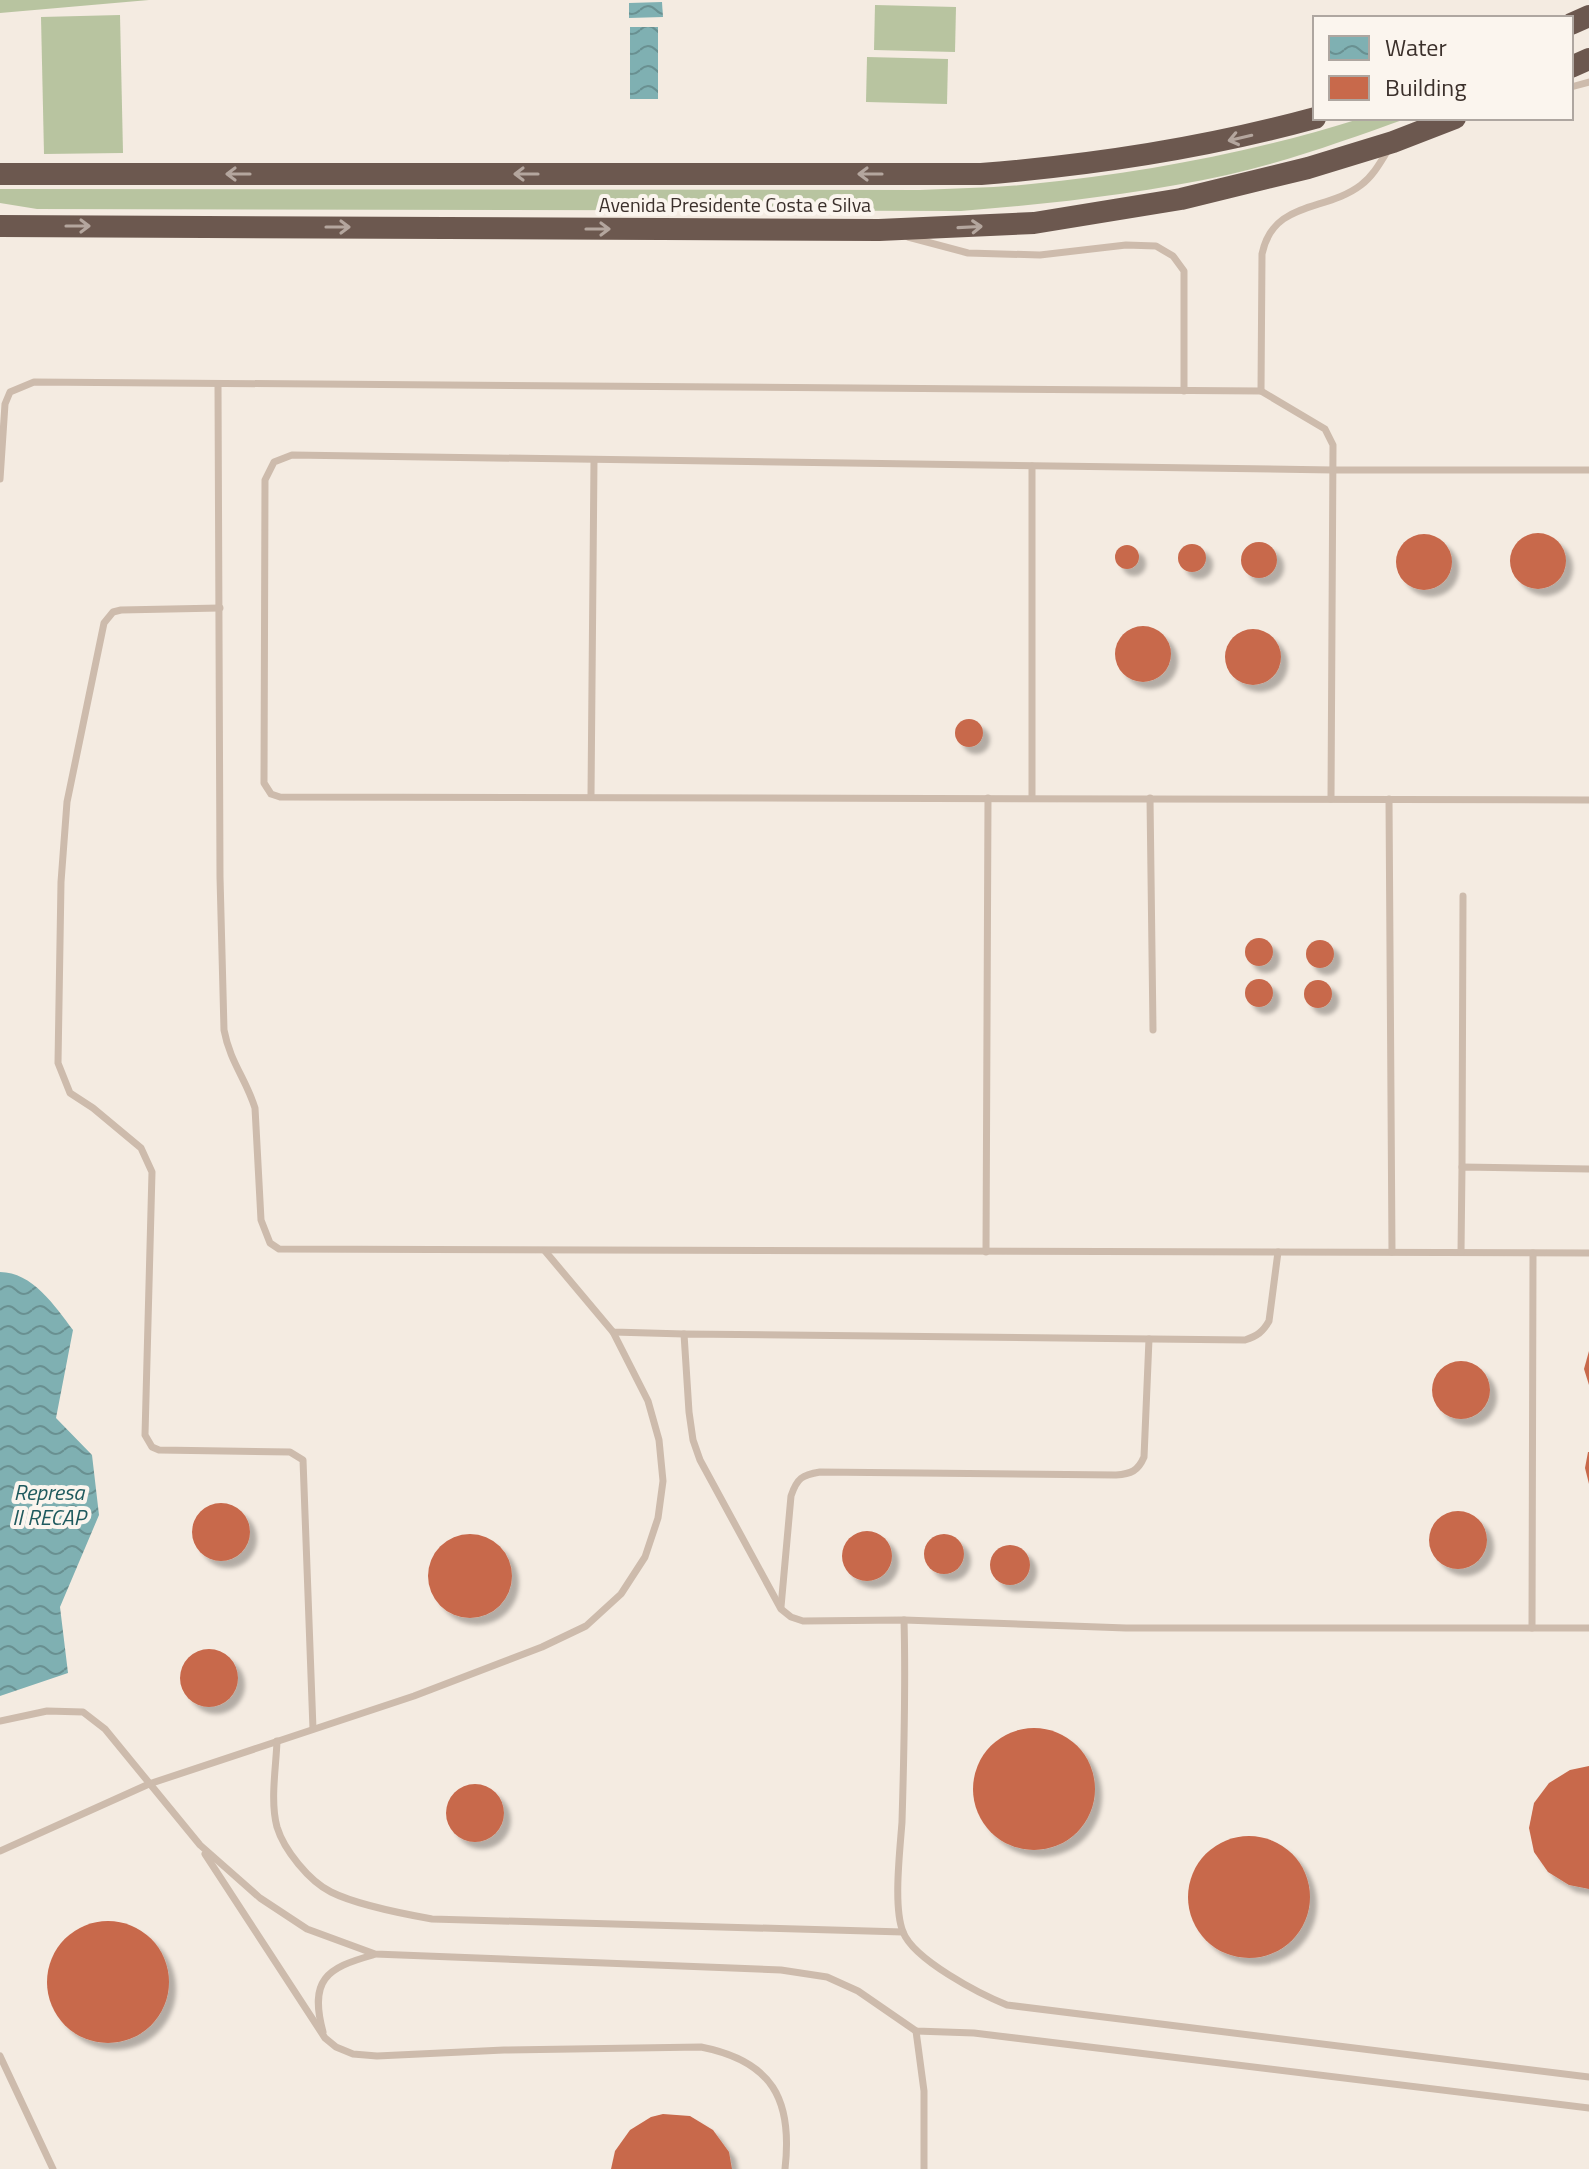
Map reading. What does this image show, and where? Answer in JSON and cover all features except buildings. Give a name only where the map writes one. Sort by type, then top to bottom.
[{"type":"highway","name":"Avenida Presidente Costa e Silva","points":[[0,174],[981,174],[1085,165],[1187,149],[1313,118]]},
{"type":"highway","name":"Avenida Presidente Costa e Silva","points":[[0,226],[879,230],[1034,223],[1128,209],[1308,168],[1393,142],[1450,120]]},
{"type":"lane","points":[[1261,391],[1262,254],[1266,239],[1285,218],[1359,187],[1371,176],[1393,142]]},
{"type":"lane","points":[[879,230],[968,253],[1040,255],[1126,245],[1156,246],[1173,256],[1184,271],[1184,391]]},
{"type":"lane","points":[[0,479],[5,404],[10,392],[34,382],[1261,391],[1325,429],[1333,445],[1331,799]]},
{"type":"lane","points":[[218,384],[220,877],[224,1030],[228,1053],[255,1108],[261,1220],[270,1243],[279,1249],[1589,1253]]},
{"type":"lane","points":[[1589,470],[1333,470],[292,455],[274,462],[265,480],[264,492],[264,783],[266,790],[280,797],[1589,800]]},
{"type":"lane","points":[[591,796],[594,460]]},
{"type":"lane","points":[[1032,466],[1032,798]]},
{"type":"lane","points":[[220,608],[121,610],[113,612],[104,623],[67,802],[61,882],[58,1063],[70,1093],[141,1148],[152,1172],[145,1435],[148,1442],[159,1450],[290,1452],[303,1460],[313,1729]]},
{"type":"lane","points":[[986,1252],[988,798]]},
{"type":"lane","points":[[1150,798],[1153,1030]]},
{"type":"lane","points":[[1389,799],[1392,1252]]},
{"type":"lane","points":[[1461,1252],[1463,896]]},
{"type":"lane","points":[[1462,1167],[1589,1169]]},
{"type":"lane","points":[[0,1851],[149,1784],[414,1696],[542,1647],[586,1626],[621,1594],[645,1557],[658,1518],[663,1481],[659,1440],[648,1401],[613,1332],[545,1251]]},
{"type":"lane","points":[[613,1332],[1245,1340],[1256,1336],[1269,1321],[1278,1252]]},
{"type":"lane","points":[[1532,1628],[1533,1253]]},
{"type":"lane","points":[[684,1334],[693,1440],[700,1460],[781,1609],[803,1621],[904,1620],[1141,1628],[1589,1628]]},
{"type":"lane","points":[[781,1609],[791,1496],[796,1481],[803,1475],[820,1472],[1116,1475],[1130,1474],[1140,1468],[1144,1457],[1149,1339]]},
{"type":"lane","points":[[904,1620],[907,1698],[899,1884],[903,1932],[911,1945],[951,1976],[1007,2005],[1589,2077]]},
{"type":"lane","points":[[0,1721],[47,1711],[83,1712],[105,1729],[200,1845],[325,2038],[336,2047],[353,2054],[377,2056],[504,2050],[701,2047],[730,2053],[766,2078],[779,2095],[786,2116],[788,2145],[785,2169]]},
{"type":"lane","points":[[277,1741],[277,1825],[290,1851],[315,1881],[331,1892],[404,1914],[432,1919],[903,1932]]},
{"type":"lane","points":[[200,1845],[260,1898],[307,1929],[375,1954],[781,1970],[827,1977],[858,1991],[916,2031],[974,2033],[1589,2108]]},
{"type":"lane","points":[[325,2038],[317,2010],[319,1989],[327,1974],[343,1963],[375,1954]]},
{"type":"lane","points":[[916,2031],[924,2091],[924,2169]]},
{"type":"lane","points":[[0,2056],[53,2169]]},
{"type":"green space","points":[[0,0],[149,0],[0,13]]},
{"type":"green space","points":[[875,5],[956,7],[955,52],[874,50]]},
{"type":"green space","points":[[120,15],[123,153],[44,154],[41,17]]},
{"type":"green space","points":[[867,57],[948,59],[947,104],[866,102]]},
{"type":"green space","points":[[1355,120],[1402,120],[1341,142],[1227,175],[1094,198],[961,211],[37,209],[0,203],[0,189],[920,190],[1003,186],[1115,174],[1198,160]]},
{"type":"water","points":[[662,2],[663,17],[629,18],[629,3]]},
{"type":"water","points":[[630,27],[658,27],[658,99],[630,99]]},
{"type":"water","name":"Represa II RECAP","points":[[0,1272],[32,1284],[73,1330],[56,1418],[92,1455],[99,1515],[60,1607],[68,1673],[0,1696]]}]
